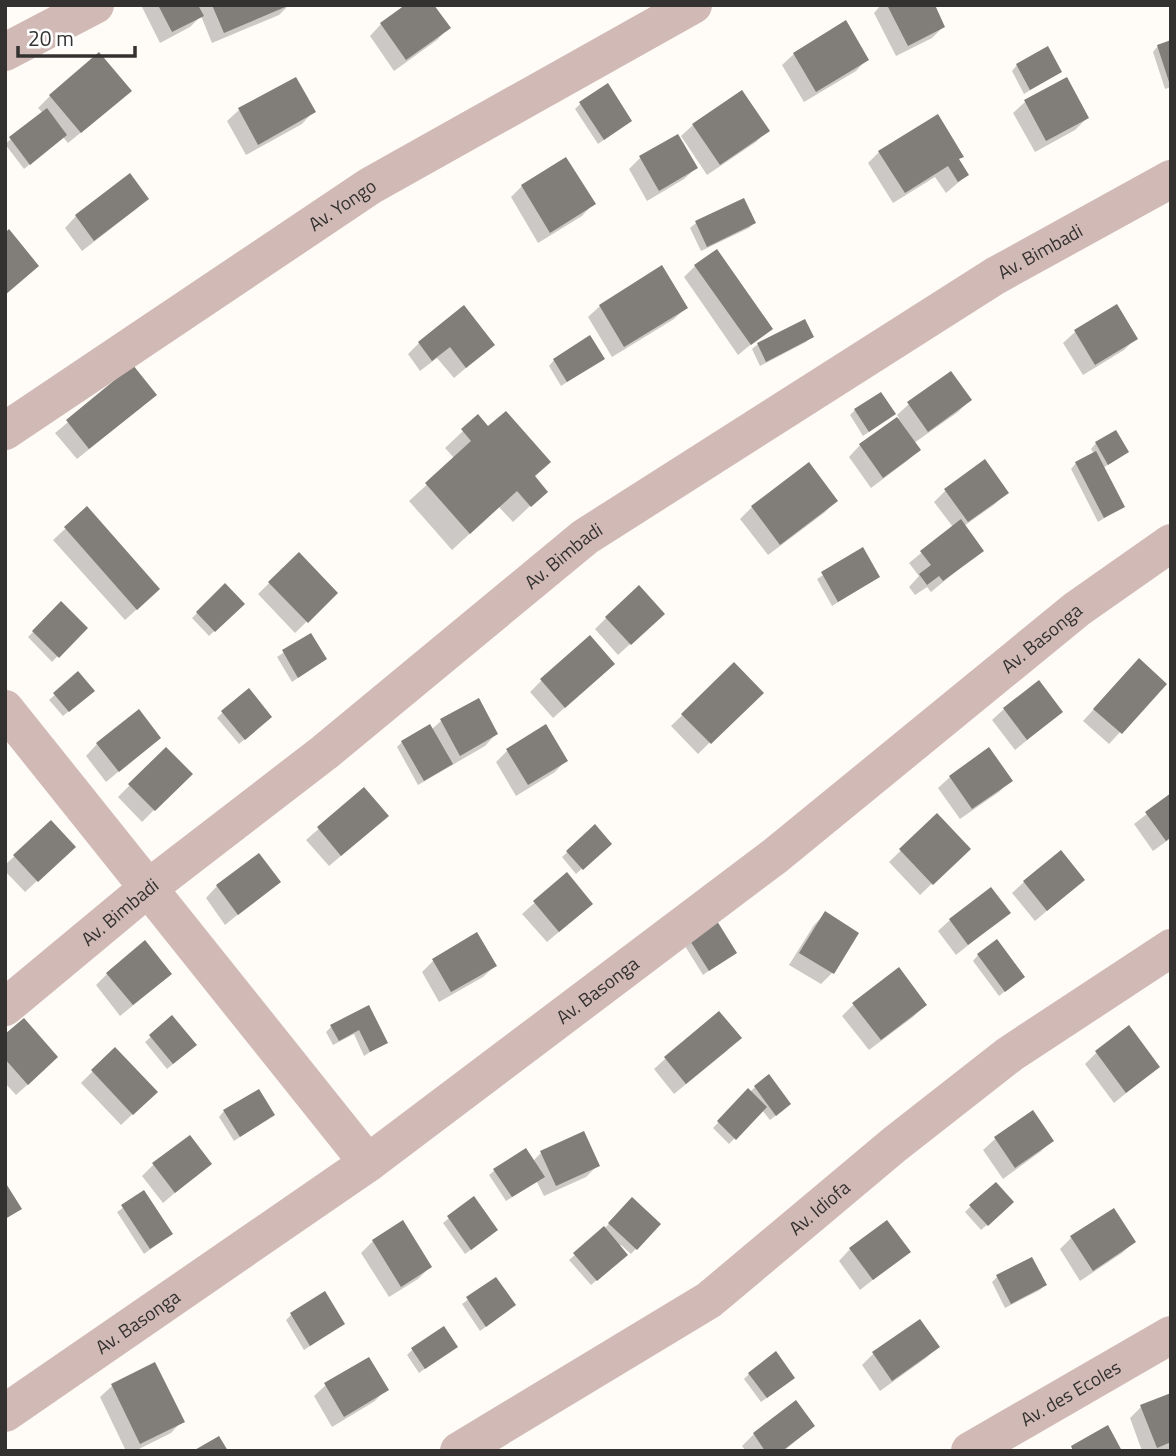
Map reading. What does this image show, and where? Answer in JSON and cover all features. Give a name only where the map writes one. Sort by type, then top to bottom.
[{"type":"street","points":[[5,52],[95,5]]},
{"type":"street","name":"Av. Yongo","points":[[5,431],[370,186],[693,5]]},
{"type":"street","name":"Av. Bimbadi","points":[[5,1007],[147,890],[325,752],[585,537],[995,276],[1171,179]]},
{"type":"street","name":"Av. Basonga","points":[[5,1413],[368,1163],[764,864],[1077,609],[1171,543]]},
{"type":"street","points":[[5,709],[147,890],[368,1163]]},
{"type":"street","name":"Av. Idiofa","points":[[459,1451],[709,1300],[895,1144],[1010,1054],[1171,948]]},
{"type":"street","name":"Av. des Ecoles","points":[[970,1451],[1171,1335]]},
{"type":"building","points":[[158,5],[198,5],[204,16],[172,32]]},
{"type":"building","points":[[212,5],[290,5],[224,33]]},
{"type":"building","points":[[405,5],[434,5],[451,28],[406,60],[380,23]]},
{"type":"building","points":[[887,5],[935,5],[945,27],[908,46]]},
{"type":"building","points":[[846,20],[869,60],[816,92],[793,53]]},
{"type":"building","points":[[1171,40],[1171,85],[1170,85],[1157,45]]},
{"type":"building","points":[[1048,46],[1062,72],[1030,90],[1016,64]]},
{"type":"building","points":[[99,52],[132,91],[81,133],[49,95]]},
{"type":"building","points":[[296,77],[316,112],[258,145],[238,108]]},
{"type":"building","points":[[1067,77],[1089,118],[1046,141],[1024,100]]},
{"type":"building","points":[[608,83],[632,121],[604,140],[579,102]]},
{"type":"building","points":[[742,90],[770,131],[720,165],[692,124]]},
{"type":"building","points":[[47,108],[67,135],[30,165],[9,137]]},
{"type":"building","points":[[938,114],[964,157],[959,159],[969,175],[958,182],[948,166],[905,193],[878,151]]},
{"type":"building","points":[[678,134],[698,168],[659,191],[639,156]]},
{"type":"building","points":[[566,157],[596,204],[550,233],[521,185]]},
{"type":"building","points":[[130,173],[149,199],[94,241],[75,215]]},
{"type":"building","points":[[744,198],[756,223],[707,247],[695,221]]},
{"type":"building","points":[[9,229],[39,266],[5,295],[5,233]]},
{"type":"building","points":[[717,249],[773,329],[751,345],[694,265]]},
{"type":"building","points":[[662,265],[688,308],[624,347],[599,305]]},
{"type":"building","points":[[1117,304],[1138,339],[1095,365],[1074,330]]},
{"type":"building","points":[[464,305],[495,345],[466,368],[450,347],[432,361],[418,342]]},
{"type":"building","points":[[805,319],[814,337],[766,362],[757,343]]},
{"type":"building","points":[[590,335],[605,359],[567,382],[553,359]]},
{"type":"building","points":[[133,365],[157,395],[89,449],[66,420]]},
{"type":"building","points":[[951,371],[972,400],[928,432],[907,402]]},
{"type":"building","points":[[881,392],[896,414],[869,432],[854,409]]},
{"type":"building","points":[[506,411],[551,462],[535,476],[548,492],[531,507],[517,491],[470,534],[425,483],[471,441],[461,429],[478,414],[488,426]]},
{"type":"building","points":[[897,417],[921,450],[883,478],[859,444]]},
{"type":"building","points":[[1116,430],[1129,452],[1108,465],[1095,442]]},
{"type":"building","points":[[1096,451],[1125,507],[1104,518],[1075,462]]},
{"type":"building","points":[[985,459],[1009,493],[968,522],[944,489]]},
{"type":"building","points":[[809,462],[838,501],[780,545],[751,506]]},
{"type":"building","points":[[87,506],[160,589],[137,610],[64,527]]},
{"type":"building","points":[[961,519],[984,551],[943,581],[939,576],[927,585],[919,574],[931,565],[920,551]]},
{"type":"building","points":[[863,547],[880,577],[838,602],[821,572]]},
{"type":"building","points":[[299,552],[338,593],[308,623],[268,582]]},
{"type":"building","points":[[225,583],[245,604],[215,632],[196,612]]},
{"type":"building","points":[[639,585],[665,614],[631,645],[605,617]]},
{"type":"building","points":[[61,601],[88,628],[59,658],[32,631]]},
{"type":"building","points":[[311,633],[327,659],[298,678],[282,650]]},
{"type":"building","points":[[590,635],[615,664],[565,708],[540,679]]},
{"type":"building","points":[[1139,658],[1167,684],[1122,734],[1093,709]]},
{"type":"building","points":[[734,662],[764,693],[711,744],[681,714]]},
{"type":"building","points":[[78,671],[95,691],[69,712],[53,693]]},
{"type":"building","points":[[1039,680],[1063,712],[1027,740],[1003,708]]},
{"type":"building","points":[[249,688],[272,717],[245,740],[221,711]]},
{"type":"building","points":[[479,698],[498,734],[460,756],[440,719]]},
{"type":"building","points":[[139,709],[161,738],[119,772],[96,743]]},
{"type":"building","points":[[430,724],[453,764],[424,781],[401,741]]},
{"type":"building","points":[[546,724],[568,761],[528,785],[506,749]]},
{"type":"building","points":[[166,747],[193,774],[155,811],[128,784]]},
{"type":"building","points":[[989,747],[1013,781],[972,809],[949,776]]},
{"type":"building","points":[[364,787],[389,816],[341,856],[317,827]]},
{"type":"building","points":[[1171,793],[1171,837],[1166,841],[1145,812]]},
{"type":"building","points":[[937,813],[971,849],[933,885],[899,849]]},
{"type":"building","points":[[51,820],[76,847],[38,882],[13,855]]},
{"type":"building","points":[[595,824],[612,844],[583,870],[566,851]]},
{"type":"building","points":[[1061,850],[1085,880],[1047,911],[1023,881]]},
{"type":"building","points":[[259,853],[281,882],[238,915],[216,885]]},
{"type":"building","points":[[567,872],[593,904],[559,932],[533,901]]},
{"type":"building","points":[[991,887],[1011,913],[968,945],[949,919]]},
{"type":"building","points":[[825,911],[859,933],[834,974],[799,953]]},
{"type":"building","points":[[712,913],[737,953],[709,971],[684,931]]},
{"type":"building","points":[[477,932],[497,966],[451,992],[432,959]]},
{"type":"building","points":[[997,939],[1025,977],[1005,992],[977,954]]},
{"type":"building","points":[[145,940],[172,974],[133,1005],[106,973]]},
{"type":"building","points":[[899,967],[927,1005],[881,1040],[852,1003]]},
{"type":"building","points":[[369,1005],[388,1043],[370,1052],[359,1030],[339,1041],[330,1025]]},
{"type":"building","points":[[719,1011],[742,1038],[686,1084],[664,1057]]},
{"type":"building","points":[[172,1015],[197,1045],[173,1064],[149,1035]]},
{"type":"building","points":[[24,1018],[58,1057],[28,1085],[5,1059],[5,1034]]},
{"type":"building","points":[[1129,1025],[1160,1067],[1126,1093],[1095,1051]]},
{"type":"building","points":[[115,1047],[158,1092],[133,1115],[91,1070]]},
{"type":"building","points":[[769,1074],[791,1104],[776,1116],[754,1086]]},
{"type":"building","points":[[748,1088],[767,1107],[736,1140],[717,1121]]},
{"type":"building","points":[[259,1089],[275,1115],[240,1137],[223,1110]]},
{"type":"building","points":[[1033,1110],[1054,1141],[1015,1168],[994,1137]]},
{"type":"building","points":[[584,1131],[600,1166],[556,1186],[540,1151]]},
{"type":"building","points":[[190,1135],[212,1164],[175,1193],[152,1163]]},
{"type":"building","points":[[526,1148],[545,1177],[512,1197],[493,1169]]},
{"type":"building","points":[[5,1182],[22,1209],[5,1219]]},
{"type":"building","points":[[996,1182],[1014,1202],[988,1226],[969,1205]]},
{"type":"building","points":[[144,1190],[173,1234],[150,1249],[121,1205]]},
{"type":"building","points":[[474,1196],[498,1230],[471,1250],[447,1216]]},
{"type":"building","points":[[632,1197],[661,1224],[637,1250],[608,1223]]},
{"type":"building","points":[[1114,1208],[1136,1242],[1093,1271],[1070,1236]]},
{"type":"building","points":[[403,1220],[432,1267],[401,1287],[372,1240]]},
{"type":"building","points":[[887,1220],[911,1252],[873,1280],[849,1248]]},
{"type":"building","points":[[604,1226],[628,1255],[597,1281],[573,1253]]},
{"type":"building","points":[[1032,1257],[1047,1285],[1011,1304],[996,1275]]},
{"type":"building","points":[[496,1277],[516,1305],[486,1327],[466,1297]]},
{"type":"building","points":[[325,1291],[345,1324],[310,1346],[290,1313]]},
{"type":"building","points":[[920,1319],[940,1347],[892,1381],[872,1352]]},
{"type":"building","points":[[444,1326],[458,1347],[425,1369],[411,1348]]},
{"type":"building","points":[[776,1351],[795,1378],[767,1398],[748,1373]]},
{"type":"building","points":[[369,1357],[389,1390],[344,1417],[324,1383]]},
{"type":"building","points":[[155,1362],[185,1422],[140,1444],[111,1384]]},
{"type":"building","points":[[1171,1393],[1171,1442],[1157,1448],[1140,1405]]},
{"type":"building","points":[[796,1400],[815,1426],[782,1451],[765,1451],[753,1433]]},
{"type":"building","points":[[1108,1425],[1122,1451],[1073,1451],[1071,1446]]},
{"type":"building","points":[[219,1436],[228,1451],[193,1451]]}]
